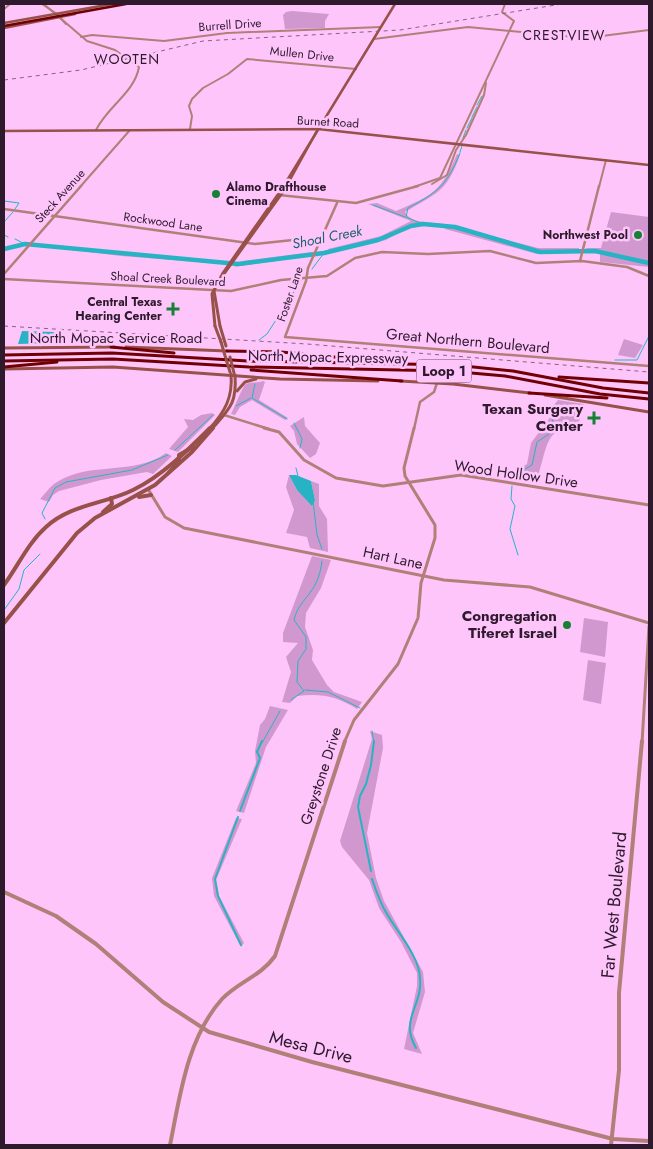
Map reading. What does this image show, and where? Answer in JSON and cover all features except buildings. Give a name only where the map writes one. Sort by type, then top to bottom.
[{"type":"highway","points":[[4,25],[117,4]]},
{"type":"highway","points":[[4,25],[126,4]]},
{"type":"highway","points":[[111,347],[208,359]]},
{"type":"highway","points":[[226,352],[281,352],[400,364]]},
{"type":"highway","name":"North Mopac Expressway","points":[[4,358],[112,353],[208,359],[464,365],[513,371],[649,396]]},
{"type":"highway","points":[[4,358],[110,357],[249,365],[456,370],[506,375],[610,393],[649,396]]},
{"type":"highway","name":"North Mopac Expressway","points":[[4,358],[113,359],[214,366],[462,372],[505,376],[638,399],[649,396]]},
{"type":"highway","points":[[4,368],[65,361],[113,359]]},
{"type":"highway","points":[[214,366],[296,375],[365,377],[402,381]]},
{"type":"highway","points":[[513,371],[582,380],[649,383]]},
{"type":"highway","points":[[529,393],[638,399]]},
{"type":"main road","points":[[4,25],[112,4]]},
{"type":"main road","points":[[4,25],[52,19],[130,4]]},
{"type":"main road","points":[[95,518],[148,489],[167,476],[201,442],[233,405],[236,393],[231,362],[220,343],[214,291],[235,257],[287,186],[318,129],[394,4]]},
{"type":"main road","points":[[62,13],[67,16]]},
{"type":"main road","points":[[48,15],[52,19]]},
{"type":"main road","points":[[306,129],[314,133]]},
{"type":"main road","points":[[306,150],[318,129]]},
{"type":"main road","name":"Burnet Road","points":[[4,131],[318,129],[649,165]]},
{"type":"main road","points":[[464,139],[467,144]]},
{"type":"main road","points":[[445,142],[455,147]]},
{"type":"main road","points":[[279,196],[293,172]]},
{"type":"main road","points":[[287,186],[288,178]]},
{"type":"main road","points":[[148,489],[147,486],[151,481],[179,456],[228,405],[232,393],[233,374],[226,359],[226,346],[218,326]]},
{"type":"main road","points":[[210,350],[216,349],[220,343]]},
{"type":"main road","name":"North Mopac Service Road","points":[[4,349],[111,347],[226,352]]},
{"type":"main road","name":"North Mopac Service Road","points":[[4,368],[113,367],[233,374],[268,378],[437,383],[529,393],[649,412]]},
{"type":"main road","points":[[236,393],[245,382],[268,378]]},
{"type":"main road","points":[[179,456],[201,442]]},
{"type":"main road","points":[[167,476],[179,461],[179,456]]},
{"type":"main road","points":[[4,585],[34,538],[49,524],[75,509],[126,493],[151,481]]},
{"type":"main road","points":[[126,493],[148,489]]},
{"type":"main road","points":[[127,500],[151,495]]},
{"type":"main road","points":[[4,622],[69,541],[112,504],[111,498]]},
{"type":"street","points":[[4,9],[10,4]]},
{"type":"street","points":[[42,4],[92,44],[118,52],[140,69],[127,92],[101,120],[96,130]]},
{"type":"street","points":[[416,188],[436,180],[445,172],[514,21],[502,12],[505,4]]},
{"type":"street","points":[[55,14],[61,17],[66,24]]},
{"type":"street","name":"Burrell Drive","points":[[82,37],[95,35],[164,41],[227,33],[381,27]]},
{"type":"street","points":[[374,39],[462,28],[590,38],[649,30]]},
{"type":"street","name":"Mullen Drive","points":[[190,129],[192,116],[189,106],[196,94],[205,86],[234,70],[247,58],[356,69]]},
{"type":"street","points":[[279,196],[337,204],[358,203],[376,200],[439,181],[448,172],[455,147],[464,139],[484,94],[486,83]]},
{"type":"street","name":"Steck Avenue","points":[[4,274],[130,130]]},
{"type":"street","points":[[580,261],[606,160]]},
{"type":"street","name":"Foster Lane","points":[[285,337],[307,278],[313,256],[337,204]]},
{"type":"street","name":"Rockwood Lane","points":[[4,209],[264,244],[293,240],[319,242]]},
{"type":"street","name":"Shoal Creek Boulevard","points":[[4,279],[214,291],[238,290],[281,280],[327,276],[354,258],[382,252],[428,254],[490,251],[536,263],[580,261],[630,268],[649,276]]},
{"type":"street","name":"Great Northern Boulevard","points":[[285,337],[649,366]]},
{"type":"street","name":"Greystone Drive","points":[[170,1145],[186,1076],[202,1029],[222,999],[266,968],[274,956],[340,752],[354,720],[392,674],[418,618],[424,576],[435,538],[436,525],[410,483],[404,468],[420,402],[434,392],[437,383]]},
{"type":"street","name":"Wood Hollow Drive","points":[[221,414],[279,432],[304,460],[336,478],[383,486],[461,475],[649,505]]},
{"type":"street","name":"Hart Lane","points":[[148,489],[154,505],[163,516],[184,528],[455,582],[530,587],[649,625]]},
{"type":"street","name":"Far West Boulevard","points":[[611,1145],[619,1063],[619,993],[649,667],[646,660],[649,625]]},
{"type":"street","name":"Mesa Drive","points":[[4,892],[56,916],[72,927],[96,944],[163,1002],[202,1029],[292,1056],[612,1139],[649,1141]]},
{"type":"shaded area","points":[[286,12],[329,14],[325,21],[325,28],[285,29],[283,15]]},
{"type":"shaded area","points":[[457,154],[460,155],[455,167],[440,190],[405,212],[417,221],[444,224],[443,226],[423,224],[411,226],[386,240],[332,253],[328,249],[381,236],[411,221],[368,204],[377,203],[396,211],[419,201],[440,185]]},
{"type":"shaded area","points":[[611,212],[649,217],[649,267],[600,262],[600,253],[585,252],[586,248],[601,248]]},
{"type":"shaded area","points":[[446,224],[538,248],[579,248],[578,252],[537,254],[445,229]]},
{"type":"shaded area","points":[[33,243],[227,262],[225,264],[121,256],[31,245]]},
{"type":"shaded area","points":[[312,252],[310,256],[234,267],[243,261]]},
{"type":"shaded area","points":[[22,331],[54,332],[51,343],[18,344]]},
{"type":"shaded area","points":[[624,339],[643,345],[635,358],[618,355]]},
{"type":"shaded area","points":[[265,382],[259,400],[288,418],[285,420],[252,400],[240,407],[235,415],[231,414],[245,385]]},
{"type":"shaded area","points":[[558,400],[584,404],[579,422],[559,429],[553,434],[546,447],[538,476],[525,481],[510,479],[527,464],[531,443],[552,415],[554,405]]},
{"type":"shaded area","points":[[212,413],[215,415],[178,452],[169,449],[188,427],[184,419],[193,420],[201,415]]},
{"type":"shaded area","points":[[304,417],[305,426],[320,443],[316,454],[310,458],[297,444],[294,431],[290,426]]},
{"type":"shaded area","points":[[166,453],[172,456],[153,474],[147,472],[101,480],[59,491],[53,495],[49,502],[40,499],[54,484],[70,476],[83,472],[140,464]]},
{"type":"shaded area","points":[[289,475],[297,490],[315,500],[311,481],[319,484],[319,506],[327,519],[328,552],[310,548],[307,537],[286,533],[294,510],[286,487]]},
{"type":"shaded area","points":[[289,475],[296,475],[311,481],[315,500],[312,506],[297,490]]},
{"type":"shaded area","points":[[312,556],[331,560],[321,588],[306,613],[305,627],[313,650],[312,660],[327,685],[334,692],[362,702],[357,709],[335,698],[321,695],[297,696],[290,703],[282,702],[291,672],[286,657],[298,643],[283,642],[283,633]]},
{"type":"shaded area","points":[[584,618],[608,622],[605,657],[580,652]]},
{"type":"shaded area","points":[[588,660],[606,663],[601,704],[583,700]]},
{"type":"shaded area","points":[[270,706],[288,710],[266,747],[244,813],[236,811],[256,763],[255,751],[260,725],[265,719]]},
{"type":"shaded area","points":[[370,731],[382,735],[383,748],[367,833],[376,878],[384,901],[423,972],[425,992],[413,1033],[422,1054],[404,1049],[417,986],[417,973],[401,942],[379,908],[369,880],[342,847],[340,841],[372,739]]},
{"type":"shaded area","points":[[236,818],[242,819],[216,880],[219,896],[244,943],[241,947],[214,896],[212,878]]},
{"type":"waterway","points":[[477,105],[482,96]]},
{"type":"waterway","points":[[472,117],[477,107]]},
{"type":"waterway","points":[[467,128],[472,118]]},
{"type":"waterway","points":[[463,138],[466,130]]},
{"type":"waterway","points":[[460,152],[462,146]]},
{"type":"waterway","points":[[422,224],[406,217],[408,208],[440,187],[451,173],[460,153]]},
{"type":"waterway","points":[[4,201],[19,203],[15,209]]},
{"type":"waterway","points":[[373,205],[405,217]]},
{"type":"waterway","points":[[4,222],[13,212]]},
{"type":"waterway","name":"Shoal Creek","points":[[4,249],[25,244],[238,264],[324,253],[378,240],[411,226],[423,224],[455,227],[540,252],[595,251],[649,263]]},
{"type":"waterway","points":[[4,235],[8,237]]},
{"type":"waterway","name":"Shoal Creek","points":[[15,239],[25,244]]},
{"type":"waterway","points":[[312,269],[324,253]]},
{"type":"waterway","points":[[259,340],[267,334],[301,281]]},
{"type":"waterway","points":[[615,360],[637,360],[649,336]]},
{"type":"waterway","points":[[255,384],[252,398],[287,419]]},
{"type":"waterway","points":[[236,406],[251,398]]},
{"type":"waterway","points":[[514,479],[520,472],[532,465],[537,442],[549,434],[557,404]]},
{"type":"waterway","points":[[175,450],[213,415]]},
{"type":"waterway","points":[[294,423],[302,439],[300,448]]},
{"type":"waterway","points":[[45,519],[42,513],[55,488],[66,482],[132,470],[168,455]]},
{"type":"waterway","points":[[296,468],[298,476]]},
{"type":"waterway","points":[[512,486],[511,499],[515,506],[510,529],[518,555]]},
{"type":"waterway","points":[[313,501],[317,535],[322,549]]},
{"type":"waterway","points":[[4,610],[19,589],[24,570],[40,554]]},
{"type":"waterway","points":[[291,700],[304,691],[297,682],[298,661],[306,649],[306,637],[294,620],[295,615],[312,590],[320,573],[322,561]]},
{"type":"waterway","points":[[305,690],[328,692],[360,708]]},
{"type":"waterway","points":[[262,743],[280,711]]},
{"type":"waterway","points":[[372,731],[374,742]]},
{"type":"waterway","points":[[240,811],[260,758],[257,752],[262,741]]},
{"type":"waterway","points":[[371,871],[358,807],[371,765],[374,742]]},
{"type":"waterway","points":[[238,817],[215,879],[218,896],[241,945]]},
{"type":"waterway","points":[[372,879],[382,906],[412,953],[419,970],[420,988],[410,1029],[411,1038],[416,1048]]},
{"type":"railway","points":[[4,80],[81,70],[203,41],[400,30],[562,4]]},
{"type":"railway","points":[[4,326],[307,344],[649,372]]},
{"type":"place","name":"Alamo Drafthouse Cinema","points":[[216,194]]},
{"type":"place","name":"Northwest Pool","points":[[638,235]]},
{"type":"place","name":"Central Texas Hearing Center","points":[[173,309]]},
{"type":"place","name":"Texan Surgery Center","points":[[594,418]]},
{"type":"place","name":"Congregation Tiferet Israel","points":[[567,625]]},
{"type":"district","name":"CRESTVIEW","points":[[564,35]]},
{"type":"district","name":"WOOTEN","points":[[127,59]]}]
